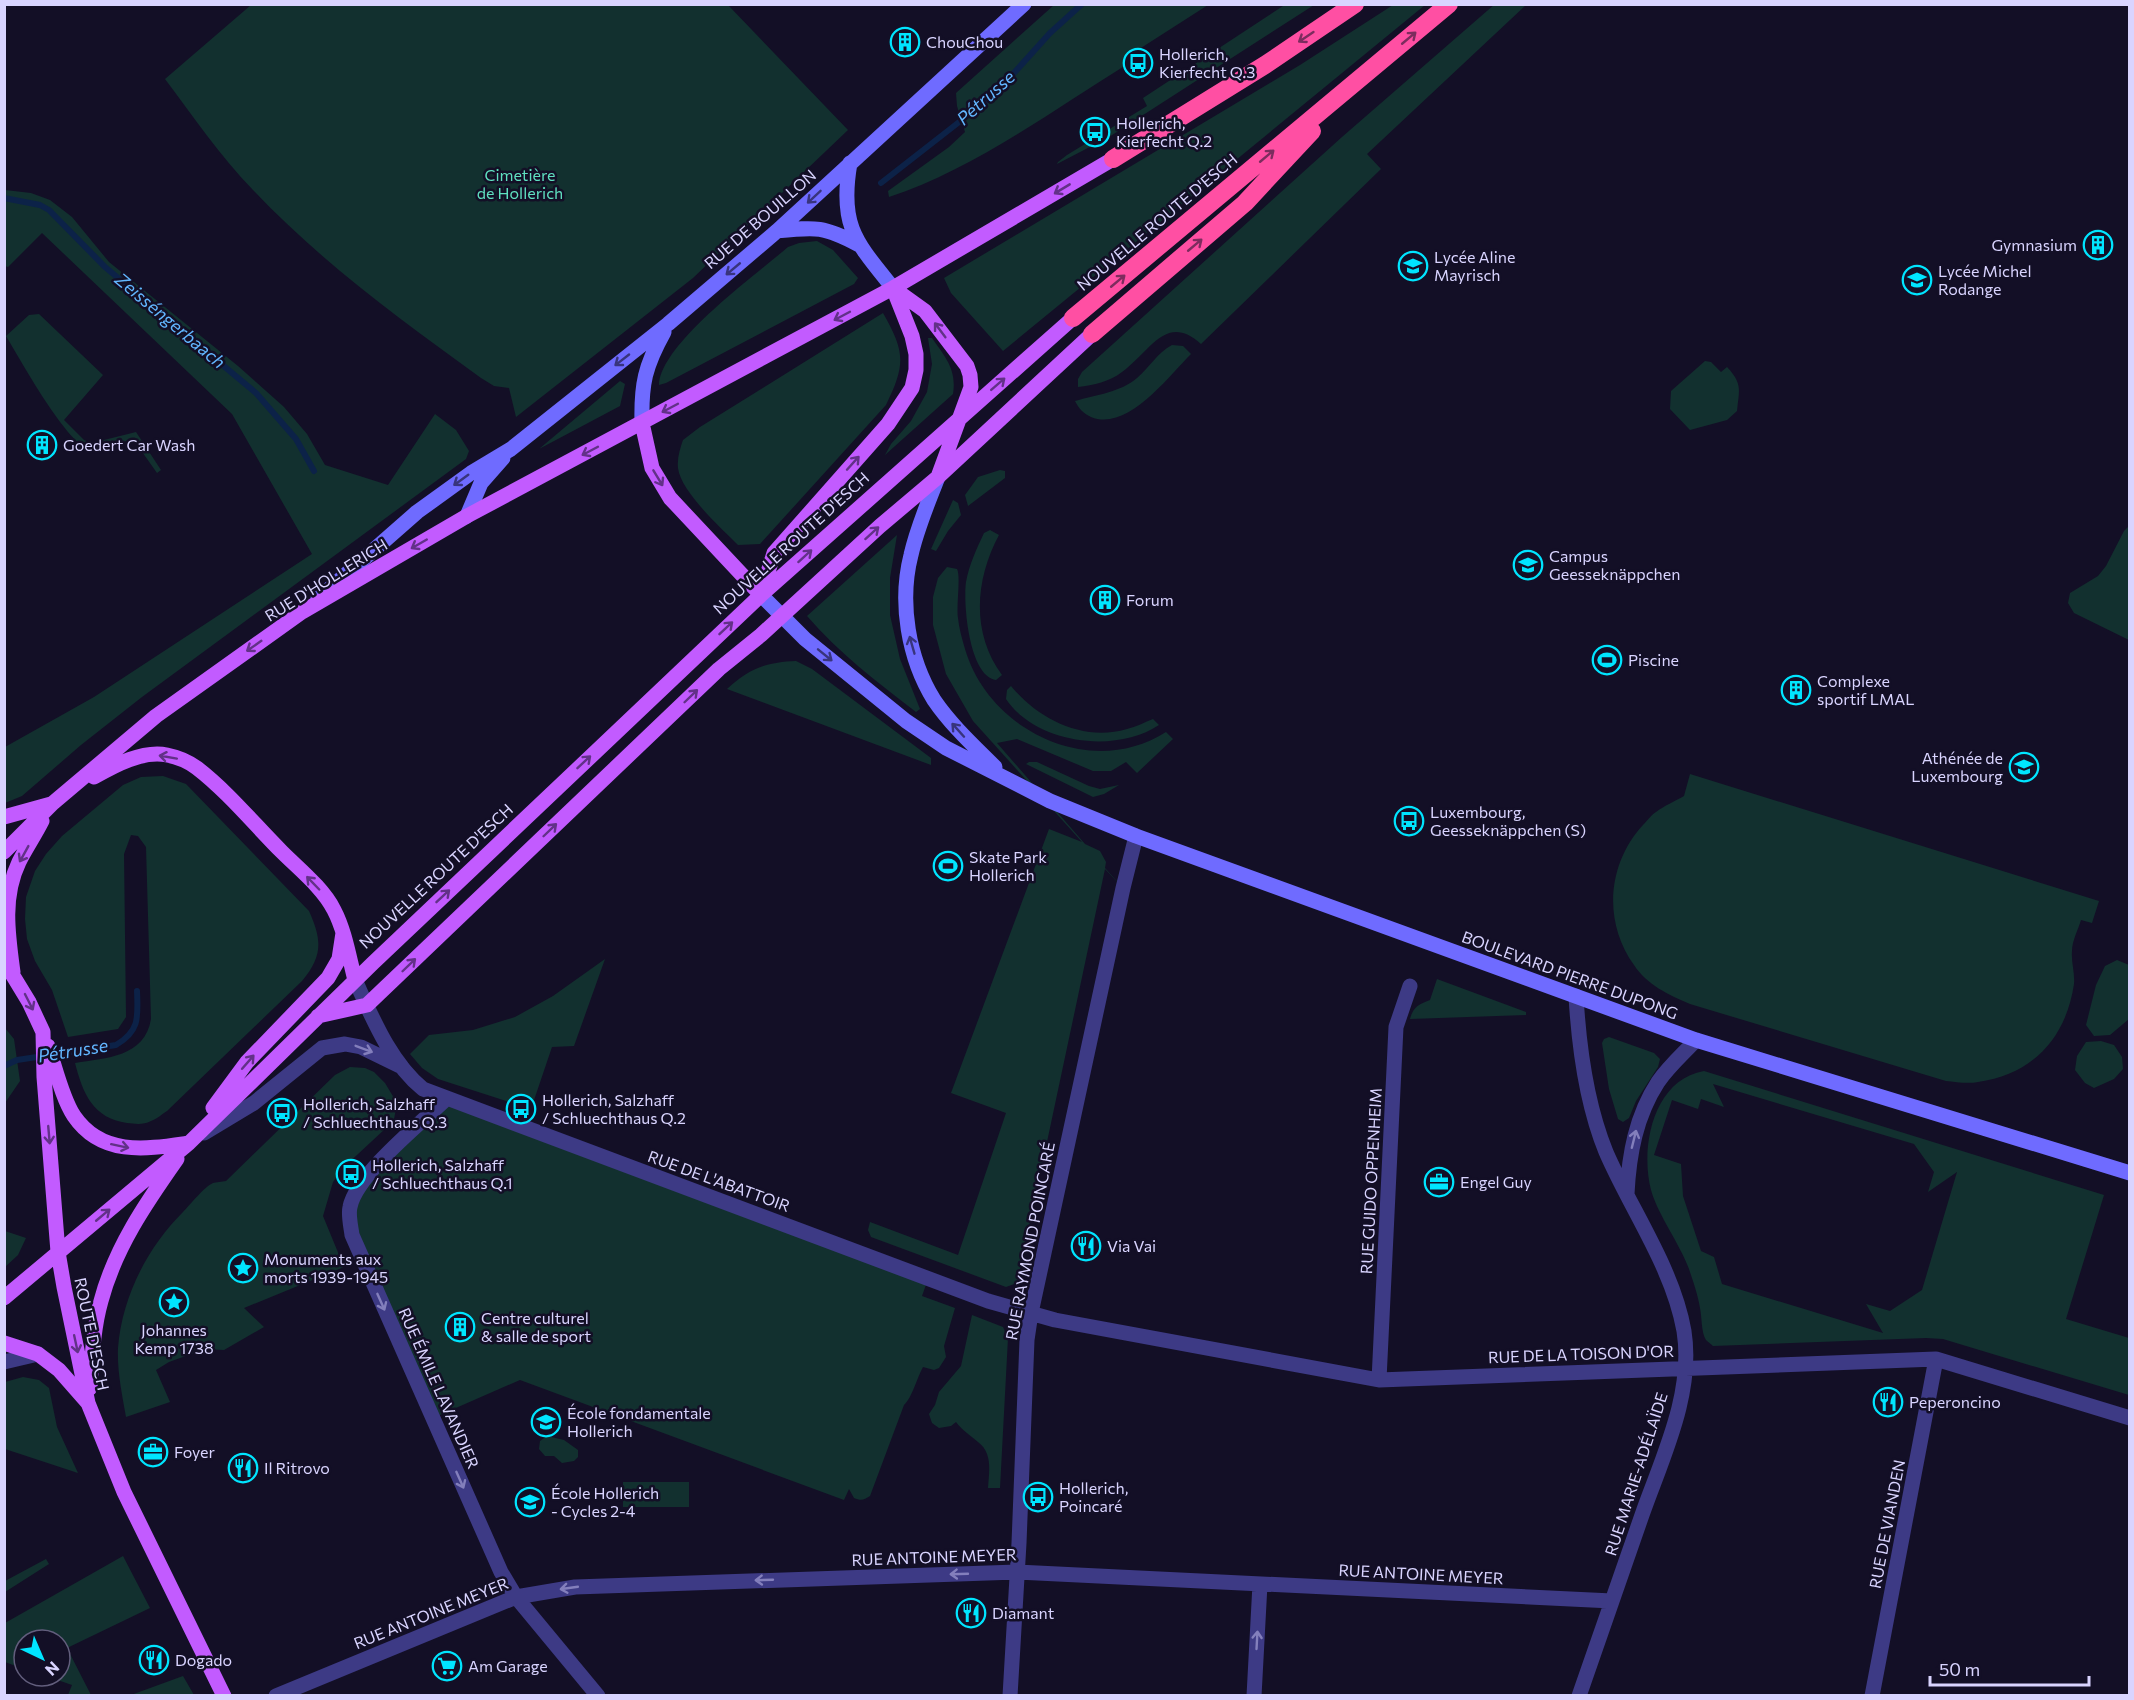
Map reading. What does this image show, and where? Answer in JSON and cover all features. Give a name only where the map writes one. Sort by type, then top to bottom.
[{"type":"highway","points":[[1113,159],[1265,65],[1355,4]]},
{"type":"highway","name":"NOUVELLE ROUTE D'ESCH","points":[[1073,318],[1449,4]]},
{"type":"highway","points":[[1092,334],[1245,203],[1369,71]]},
{"type":"main road","points":[[893,288],[912,336],[916,354],[916,370],[912,388],[888,424],[774,553],[761,595],[670,498],[652,468],[642,423],[893,288],[1113,159]]},
{"type":"main road","points":[[893,288],[925,311],[967,366],[970,375],[971,387],[938,477]]},
{"type":"main road","name":"NOUVELLE ROUTE D'ESCH","points":[[4,1298],[189,1143],[355,980],[761,595],[1073,318]]},
{"type":"main road","points":[[318,1016],[367,1005],[719,669],[938,477],[1092,334]]},
{"type":"main road","name":"RUE D'HOLLERICH","points":[[53,803],[156,716],[302,612],[467,516],[642,423]]},
{"type":"main road","points":[[4,852],[53,803],[109,768],[136,757],[164,754],[183,760],[195,767],[221,790],[319,890],[334,909],[355,980]]},
{"type":"main road","points":[[4,817],[53,803]]},
{"type":"main road","points":[[53,803],[19,862],[8,903],[7,932],[9,967],[30,1002],[43,1032],[51,1076],[74,1115],[100,1141],[125,1148],[189,1143]]},
{"type":"main road","points":[[88,1402],[100,1302],[129,1232],[247,1062],[328,978],[339,959],[342,933]]},
{"type":"main road","name":"ROUTE D'ESCH","points":[[51,1076],[58,1252],[88,1402],[105,1450],[124,1492],[224,1695]]},
{"type":"main road","points":[[4,1343],[38,1354],[59,1370],[88,1402]]},
{"type":"street","name":"RUE DE BOUILLON","points":[[302,612],[417,512],[471,472],[511,449],[668,324],[777,231],[1023,4]]},
{"type":"street","points":[[850,163],[846,188],[849,220],[859,245],[893,288]]},
{"type":"street","points":[[777,231],[814,227],[837,233],[859,245]]},
{"type":"street","points":[[642,423],[641,391],[651,355],[668,324]]},
{"type":"street","name":"RUE DE BOUILLON","points":[[467,516],[481,483],[511,449]]},
{"type":"street","name":"BOULEVARD PIERRE DUPONG","points":[[938,477],[915,537],[907,575],[908,627],[912,648],[934,699],[953,725],[1008,780]]},
{"type":"street","name":"BOULEVARD PIERRE DUPONG","points":[[761,595],[805,639],[906,721],[946,748],[1050,801],[1136,836],[1696,1040],[2130,1173]]},
{"type":"street","name":"RUE RAYMOND POINCARÉ","points":[[1010,1695],[1031,1313],[1136,836]]},
{"type":"street","name":"RUE DE L'ABATTOIR","points":[[355,980],[402,1067],[423,1089],[988,1301],[1031,1313]]},
{"type":"street","name":"RUE GUIDO OPPENHEIM","points":[[1379,1380],[1396,1027],[1410,986]]},
{"type":"street","name":"RUE MARIE-ADÉLAÏDE","points":[[1576,996],[1581,1054],[1591,1105],[1606,1150],[1627,1197],[1658,1256],[1676,1302],[1684,1331],[1687,1368],[1673,1428],[1579,1695]]},
{"type":"street","name":"RUE MARIE-ADÉLAÏDE","points":[[1627,1197],[1628,1165],[1634,1135],[1644,1107],[1659,1080],[1696,1040]]},
{"type":"street","name":"RUE DE L'ABATTOIR","points":[[322,1047],[345,1044],[361,1047],[402,1067]]},
{"type":"street","name":"NOUVELLE ROUTE D'ESCH","points":[[189,1143],[254,1102],[322,1047]]},
{"type":"street","name":"RUE ÉMILE LAVANDIER","points":[[446,1099],[377,1166],[360,1186],[350,1208],[352,1235],[501,1572],[516,1597],[598,1695]]},
{"type":"street","name":"RUE DE LA TOISON D'OR","points":[[1031,1313],[1054,1320],[1379,1380],[1936,1359],[2130,1418]]},
{"type":"street","points":[[4,1362],[38,1354]]},
{"type":"street","name":"RUE DE VIANDEN","points":[[1872,1695],[1936,1359]]},
{"type":"street","name":"RUE ANTOINE MEYER","points":[[276,1695],[516,1597],[575,1587],[1017,1572],[1612,1601]]},
{"type":"street","points":[[1254,1695],[1260,1584]]},
{"type":"green space","points":[[1286,4],[1314,5],[1109,137],[1057,164],[1067,155],[1147,106],[1143,98]]},
{"type":"green space","points":[[1495,4],[1526,5],[1367,154],[1381,169],[1201,344],[1189,335],[1178,332],[1168,334],[1159,338],[1132,364],[1112,378],[1078,387],[1078,379],[1082,372],[1342,137]]},
{"type":"green space","name":"Cimetière de Hollerich","points":[[251,5],[728,5],[848,130],[693,278],[516,417],[509,388],[494,386],[421,334],[334,266],[279,216],[229,164],[165,79]]},
{"type":"green space","points":[[1054,5],[1208,5],[1130,55],[1126,65],[1011,138],[951,171],[889,197],[888,191],[949,147],[965,132],[957,106],[956,93]]},
{"type":"green space","points":[[1393,5],[1425,5],[1003,351],[951,293],[944,278],[1300,65]]},
{"type":"green space","points":[[5,190],[31,193],[50,200],[72,217],[109,262],[238,366],[284,407],[307,434],[325,465],[388,485],[435,414],[456,430],[469,451],[466,459],[142,697],[22,796],[5,803],[5,747],[94,697],[312,554],[232,414],[42,233],[8,267],[5,266]]},
{"type":"green space","points":[[817,241],[833,250],[858,278],[854,284],[659,385],[664,368],[675,350],[712,311],[788,247]]},
{"type":"green space","points":[[883,313],[896,338],[900,358],[897,379],[886,405],[760,544],[738,545],[686,488],[678,468],[683,440],[700,427]]},
{"type":"green space","points":[[39,314],[103,375],[64,420],[84,440],[92,443],[136,432],[161,470],[157,473],[133,439],[92,450],[82,446],[58,419],[6,336],[29,315]]},
{"type":"green space","points":[[928,338],[932,338],[952,370],[953,394],[885,455],[891,444],[911,421],[927,392],[932,364]]},
{"type":"green space","points":[[1172,345],[1183,346],[1191,354],[1159,388],[1132,410],[1119,417],[1105,420],[1091,417],[1078,406],[1075,401],[1131,383]]},
{"type":"green space","points":[[1705,361],[1711,362],[1721,372],[1727,367],[1736,378],[1739,388],[1737,411],[1727,420],[1690,430],[1670,409],[1671,391]]},
{"type":"green space","points":[[620,381],[625,384],[620,406],[539,449]]},
{"type":"green space","points":[[1000,470],[1005,471],[1005,478],[968,506],[965,495],[978,477]]},
{"type":"green space","points":[[953,500],[958,503],[961,515],[936,551],[931,549]]},
{"type":"green space","points":[[2128,527],[2130,529],[2129,640],[2074,613],[2068,603],[2070,593],[2098,576],[2106,566]]},
{"type":"green space","points":[[990,530],[999,535],[985,570],[980,606],[985,642],[1002,675],[996,680],[987,676],[974,653],[967,621],[965,592],[969,569],[976,551],[984,533]]},
{"type":"green space","points":[[897,535],[890,578],[890,615],[900,659],[920,709],[916,712],[845,655],[807,616]]},
{"type":"green space","points":[[947,567],[957,569],[959,626],[965,649],[977,678],[996,703],[1019,724],[1046,739],[1076,748],[1106,751],[1137,746],[1166,732],[1173,739],[1137,773],[1126,762],[1111,771],[1093,771],[1017,739],[997,743],[1085,844],[1100,851],[1106,862],[1105,868],[1123,888],[1105,869],[1017,1283],[1006,1287],[871,1237],[868,1230],[870,1222],[958,1255],[1006,1113],[951,1093],[1049,829],[1082,842],[973,721],[946,674],[933,625],[933,597],[938,578]]},
{"type":"green space","points":[[796,661],[812,669],[931,758],[931,765],[727,689],[758,668]]},
{"type":"green space","points":[[1011,686],[1022,698],[1048,718],[1078,730],[1110,732],[1130,728],[1153,719],[1159,725],[1121,740],[1078,740],[1056,735],[1019,714],[1006,699],[1007,690]]},
{"type":"green space","points":[[1037,762],[1100,789],[1119,785],[1104,794],[1093,797],[1026,764]]},
{"type":"green space","points":[[1690,774],[2099,901],[2092,923],[2081,920],[2074,939],[2072,955],[2074,984],[2070,1003],[2055,1037],[2030,1062],[1998,1078],[1974,1083],[1946,1081],[1690,1004],[1652,984],[1634,965],[1617,930],[1613,894],[1616,875],[1631,840],[1654,813],[1684,796]]},
{"type":"green space","points":[[163,776],[186,784],[309,911],[318,939],[318,948],[314,964],[302,981],[167,1111],[148,1122],[133,1124],[106,1116],[91,1103],[75,1063],[122,1053],[141,1041],[147,1032],[151,1019],[146,847],[138,836],[131,835],[124,854],[126,1017],[118,1029],[68,1037],[52,990],[35,961],[27,939],[26,897],[35,871],[62,836],[123,785],[141,777]]},
{"type":"green space","points":[[605,959],[574,1046],[552,1047],[531,1109],[438,1079],[422,1068],[410,1054],[429,1035],[473,1030],[515,1017],[553,996]]},
{"type":"green space","points":[[2117,960],[2129,965],[2129,1019],[2110,1035],[2094,1036],[2086,1025],[2096,985],[2105,966]]},
{"type":"green space","points":[[1437,979],[1526,1012],[1526,1015],[1410,1019],[1417,1007],[1430,1000]]},
{"type":"green space","points":[[5,1028],[14,1039],[20,1081],[5,1103]]},
{"type":"green space","points":[[1609,1037],[1654,1053],[1660,1059],[1658,1067],[1636,1101],[1629,1118],[1623,1122],[1618,1119],[1609,1089],[1602,1043]]},
{"type":"green space","points":[[2101,1041],[2114,1045],[2122,1057],[2123,1069],[2114,1079],[2094,1088],[2085,1083],[2075,1070],[2077,1056],[2086,1042]]},
{"type":"green space","points":[[350,1067],[365,1068],[374,1072],[385,1083],[394,1098],[396,1109],[394,1119],[343,1168],[333,1182],[323,1216],[344,1267],[244,1308],[264,1327],[224,1350],[205,1349],[169,1362],[156,1370],[170,1402],[126,1417],[118,1365],[120,1329],[138,1274],[158,1241],[201,1192],[213,1183],[226,1181],[335,1075]]},
{"type":"green space","points":[[1704,1071],[2104,1195],[2066,1319],[2129,1338],[2129,1395],[1943,1339],[1713,1346],[1704,1337],[1698,1298],[1689,1269],[1654,1200],[1648,1173],[1649,1136],[1654,1118],[1662,1101],[1673,1087],[1687,1077]],"holes":[[[1713,1084],[1914,1144],[1934,1172],[1928,1192],[1957,1172],[1922,1290],[1890,1311],[1866,1304],[1883,1333],[1722,1284],[1714,1257],[1701,1251],[1683,1196],[1681,1164],[1654,1155],[1672,1100],[1698,1109],[1701,1099],[1724,1107]]]},
{"type":"green space","points":[[446,1099],[928,1279],[922,1296],[955,1308],[944,1346],[946,1357],[939,1368],[934,1370],[923,1367],[904,1405],[870,1496],[862,1500],[856,1499],[849,1489],[844,1500],[520,1380],[433,1418],[352,1235],[360,1186]]},
{"type":"green space","points":[[5,1231],[26,1238],[18,1255],[5,1267]]},
{"type":"green space","points":[[972,1315],[1003,1327],[1008,1338],[1000,1488],[988,1488],[989,1463],[983,1446],[956,1422],[951,1426],[939,1428],[932,1423],[929,1414],[939,1392],[961,1366]]},
{"type":"green space","points":[[23,1377],[39,1380],[49,1388],[57,1427],[78,1473],[5,1449],[5,1382]]},
{"type":"green space","points":[[547,1436],[564,1440],[578,1450],[578,1457],[574,1461],[562,1463],[554,1456],[545,1456],[539,1449],[540,1441]]},
{"type":"green space","points":[[623,1482],[689,1482],[689,1507],[623,1507]]},
{"type":"green space","points":[[123,1556],[150,1608],[72,1646],[72,1628],[12,1628],[12,1665],[5,1662],[5,1623]]},
{"type":"green space","points":[[46,1559],[49,1564],[5,1592],[5,1581]]},
{"type":"green space","points":[[72,1658],[91,1695],[68,1695],[72,1688]]},
{"type":"green space","points":[[183,1676],[194,1695],[131,1695]]},
{"type":"waterway","name":"Pétrusse","points":[[881,183],[995,94],[1050,33],[1082,4]]},
{"type":"waterway","name":"Zeisséngerbaach","points":[[4,198],[40,205],[49,210],[105,267],[256,393],[296,439],[314,471]]},
{"type":"waterway","name":"Pétrusse","points":[[4,1066],[17,1060],[116,1045],[130,1034],[136,1022],[137,991]]},
{"type":"place","name":"ChouChou","points":[[905,42]]},
{"type":"place","name":"Hollerich, Kierfecht Q.3","points":[[1138,63]]},
{"type":"place","name":"Hollerich, Kierfecht Q.2","points":[[1095,132]]},
{"type":"place","name":"Gymnasium","points":[[2098,245]]},
{"type":"place","name":"Lycée Aline Mayrisch","points":[[1413,266]]},
{"type":"place","name":"Lycée Michel Rodange","points":[[1917,280]]},
{"type":"place","name":"Goedert Car Wash","points":[[42,445]]},
{"type":"place","name":"Campus Geesseknäppchen","points":[[1528,565]]},
{"type":"place","name":"Forum","points":[[1105,600]]},
{"type":"place","name":"Piscine","points":[[1607,660]]},
{"type":"place","name":"Complexe sportif LMAL","points":[[1796,690]]},
{"type":"place","name":"Athénée de Luxembourg","points":[[2024,767]]},
{"type":"place","name":"Luxembourg, Geesseknäppchen (S)","points":[[1409,821]]},
{"type":"place","name":"Skate Park Hollerich","points":[[948,866]]},
{"type":"place","name":"Hollerich, Salzhaff / Schluechthaus Q.2","points":[[521,1109]]},
{"type":"place","name":"Hollerich, Salzhaff / Schluechthaus Q.3","points":[[282,1113]]},
{"type":"place","name":"Hollerich, Salzhaff / Schluechthaus Q.1","points":[[351,1174]]},
{"type":"place","name":"Engel Guy","points":[[1439,1182]]},
{"type":"place","name":"Via Vai","points":[[1086,1246]]},
{"type":"place","name":"Monuments aux morts 1939-1945","points":[[243,1268]]},
{"type":"place","name":"Johannes Kemp 1738","points":[[174,1302]]},
{"type":"place","name":"Centre culturel & salle de sport","points":[[460,1327]]},
{"type":"place","name":"Peperoncino","points":[[1888,1402]]},
{"type":"place","name":"École fondamentale Hollerich","points":[[546,1422]]},
{"type":"place","name":"Foyer","points":[[153,1452]]},
{"type":"place","name":"Il Ritrovo","points":[[243,1468]]},
{"type":"place","name":"Hollerich, Poincaré","points":[[1038,1497]]},
{"type":"place","name":"École Hollerich - Cycles 2-4","points":[[530,1502]]},
{"type":"place","name":"Diamant","points":[[971,1613]]},
{"type":"place","name":"Dogado","points":[[154,1660]]},
{"type":"place","name":"Am Garage","points":[[447,1666]]}]
